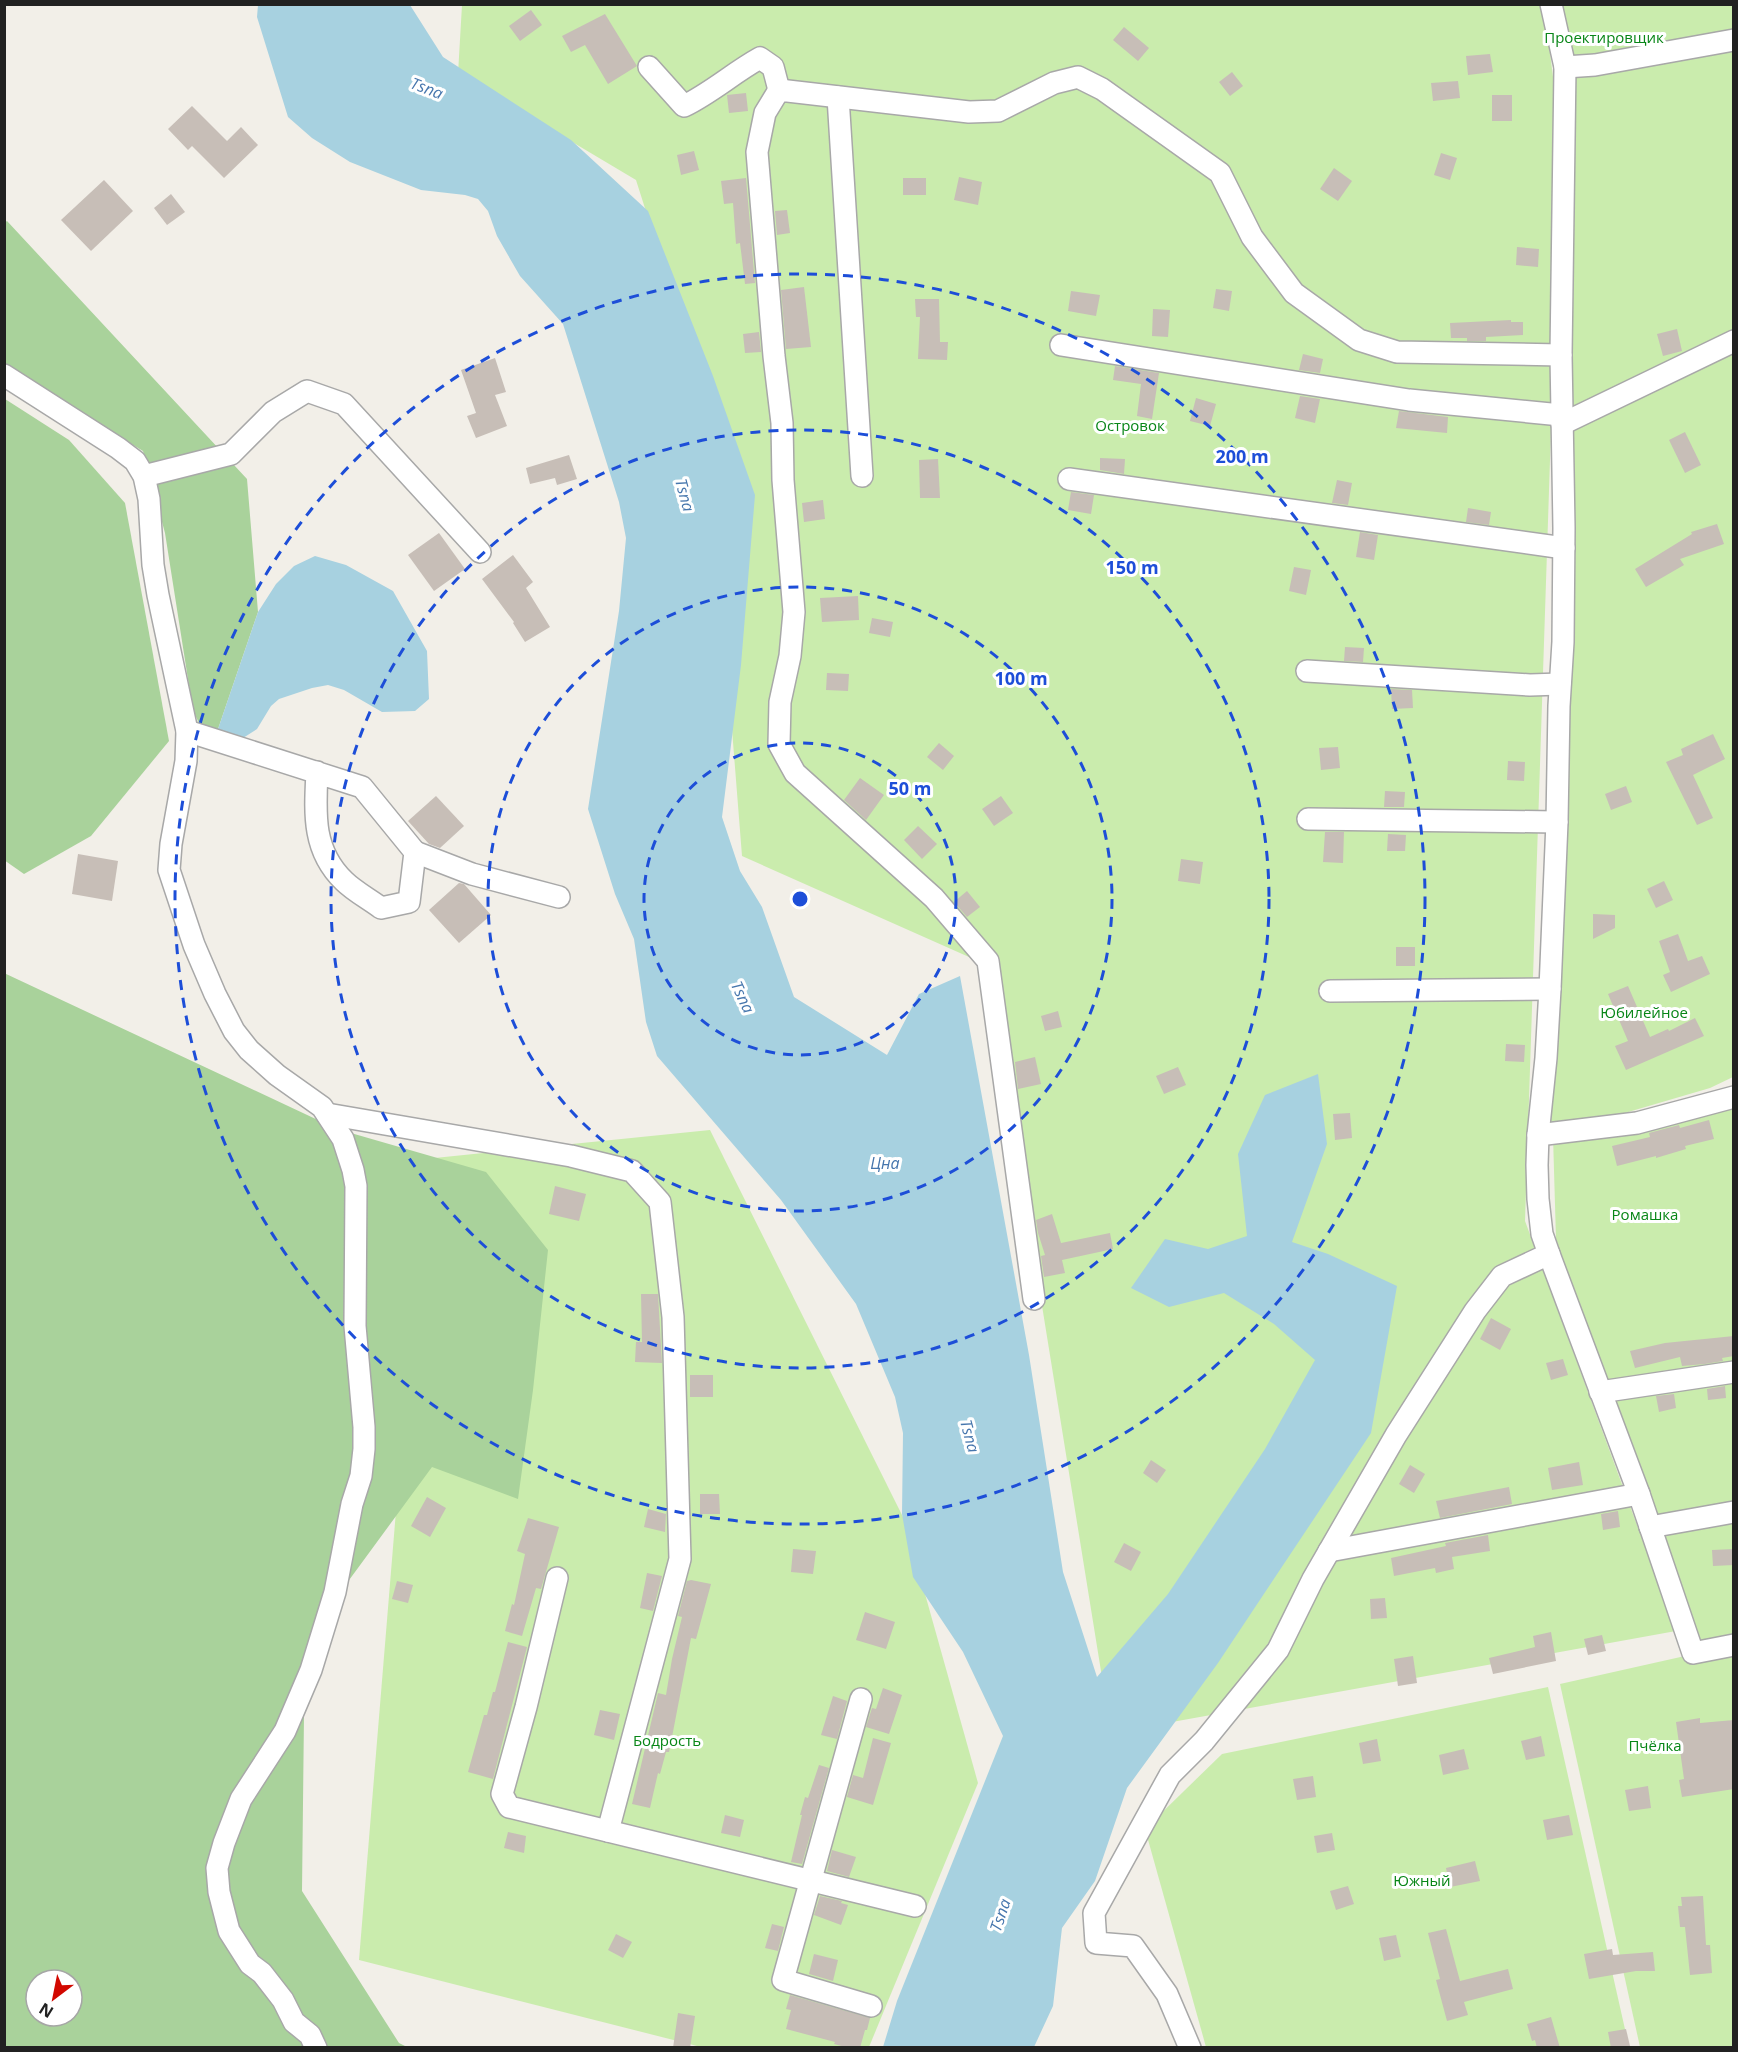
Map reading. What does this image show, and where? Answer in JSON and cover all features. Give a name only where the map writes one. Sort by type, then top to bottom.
[{"type":"street","points":[[1551,4],[1565,68],[1561,355],[1563,642],[1550,989],[1538,1134],[1538,1199],[1542,1234],[1639,1494],[1693,1653],[1734,1645]]},
{"type":"street","points":[[1565,68],[1595,65],[1734,40]]},
{"type":"street","points":[[649,67],[684,106],[703,97],[738,70],[760,58],[772,67],[780,90]]},
{"type":"street","points":[[780,90],[969,112],[998,111],[1054,83],[1078,77],[1102,89],[1220,173],[1251,237],[1294,293],[1359,340],[1397,352],[1561,355]]},
{"type":"street","points":[[780,90],[765,114],[757,152],[774,356],[782,423],[783,480],[794,612],[789,656],[780,702],[779,744],[795,773],[934,898],[988,961],[1034,1299]]},
{"type":"street","points":[[838,97],[862,476]]},
{"type":"street","points":[[1061,345],[1409,400],[1562,420],[1734,341]]},
{"type":"street","points":[[4,375],[118,448],[135,461],[144,476],[149,499],[152,556],[158,595],[187,731],[186,761],[171,844],[169,870],[194,945],[234,1031],[249,1050],[278,1075],[322,1107],[343,1139],[356,1186],[355,1326],[364,1427],[362,1467],[352,1504],[335,1592],[311,1670],[285,1731],[241,1798],[217,1868],[219,1892],[229,1931],[250,1964],[262,1973],[283,2001],[294,2022],[310,2035],[316,2048]]},
{"type":"street","points":[[144,476],[231,454],[273,412],[307,391],[344,404],[480,552]]},
{"type":"street","points":[[1069,480],[1564,548]]},
{"type":"street","points":[[1307,671],[1530,685],[1560,684]]},
{"type":"street","points":[[187,731],[362,787],[415,852],[472,874],[559,897]]},
{"type":"street","points":[[318,772],[315,814],[321,850],[343,880],[381,908],[409,902],[415,852]]},
{"type":"street","points":[[1308,819],[1557,822]]},
{"type":"street","points":[[1330,991],[1550,989]]},
{"type":"street","points":[[1538,1134],[1637,1123],[1734,1097]]},
{"type":"street","points":[[327,1114],[571,1156],[632,1171],[660,1202],[673,1317],[680,1559],[608,1831]]},
{"type":"street","points":[[1190,2048],[1167,1994],[1133,1946],[1096,1944],[1094,1913],[1170,1774],[1204,1741],[1278,1650],[1329,1551],[1396,1435],[1475,1311],[1502,1276],[1549,1254]]},
{"type":"street","points":[[1600,1392],[1734,1371]]},
{"type":"street","points":[[1329,1551],[1639,1494]]},
{"type":"street","points":[[1650,1527],[1734,1512]]},
{"type":"street","points":[[557,1578],[502,1794],[508,1807],[915,1906]]},
{"type":"street","points":[[861,1699],[783,1980],[871,2006]]},
{"type":"green space","name":"Островок","points":[[462,5],[1540,5],[1547,29],[1554,85],[1553,369],[1525,1221],[1676,1631],[1111,1733],[987,965],[742,856],[706,400],[636,180],[458,74]]},
{"type":"green space","name":"Юбилейное","points":[[1558,5],[1733,5],[1733,1077],[1710,1088],[1618,1115],[1550,1122],[1571,603],[1573,60]]},
{"type":"green space","points":[[7,221],[247,479],[258,612],[217,732],[201,727],[193,711],[165,533],[143,451],[5,367],[4,223]]},
{"type":"green space","points":[[5,399],[69,440],[125,503],[169,741],[91,836],[24,874],[4,860]]},
{"type":"green space","points":[[4,973],[337,1129],[486,1172],[548,1250],[533,1390],[518,1499],[432,1467],[344,1587],[304,1715],[302,1891],[399,2043],[407,2047],[5,2047]]},
{"type":"green space","name":"Ромашка","points":[[1733,1092],[1733,1644],[1700,1650],[1556,1239],[1553,1136]]},
{"type":"green space","name":"Бодрость","points":[[710,1130],[904,1519],[978,1783],[869,2047],[701,2047],[359,1960],[425,1159]]},
{"type":"green space","name":"Пчёлка","points":[[1733,1647],[1733,2047],[1640,2047],[1560,1684]]},
{"type":"green space","name":"Южный","points":[[1548,1687],[1629,2047],[1206,2047],[1145,1829],[1222,1754]]},
{"type":"water","name":"Цна","points":[[258,5],[410,5],[443,57],[571,140],[648,211],[713,376],[755,495],[741,665],[722,817],[740,871],[762,907],[794,997],[887,1055],[919,994],[960,976],[1029,1355],[1063,1572],[1097,1677],[1168,1594],[1265,1449],[1315,1360],[1274,1324],[1224,1293],[1169,1307],[1131,1288],[1165,1239],[1208,1249],[1247,1236],[1238,1154],[1265,1095],[1318,1074],[1327,1144],[1292,1242],[1328,1254],[1397,1286],[1371,1433],[1218,1663],[1127,1788],[1095,1881],[1062,1928],[1053,2006],[1034,2047],[883,2047],[897,2001],[1003,1736],[963,1652],[913,1577],[902,1514],[903,1433],[895,1397],[856,1304],[781,1200],[657,1056],[646,1022],[634,939],[615,894],[588,809],[619,611],[626,538],[619,502],[563,324],[520,276],[497,236],[488,211],[478,199],[465,195],[421,190],[350,162],[312,138],[288,117],[257,17]]},
{"type":"water","points":[[315,556],[346,565],[393,591],[427,651],[429,699],[415,711],[382,712],[344,690],[328,685],[279,699],[271,706],[257,729],[243,738],[217,732],[258,612],[276,584],[294,566]]},
{"type":"building","points":[[531,10],[542,25],[520,41],[509,26]]},
{"type":"building","points":[[605,14],[637,66],[608,84],[585,45],[571,52],[562,36]]},
{"type":"building","points":[[1124,27],[1149,48],[1138,61],[1113,40]]},
{"type":"building","points":[[1490,54],[1493,72],[1468,75],[1466,56]]},
{"type":"building","points":[[1232,72],[1243,86],[1230,96],[1219,82]]},
{"type":"building","points":[[1458,81],[1460,98],[1433,101],[1431,83]]},
{"type":"building","points":[[746,93],[748,111],[729,113],[727,95]]},
{"type":"building","points":[[1492,95],[1512,95],[1512,121],[1492,121]]},
{"type":"building","points":[[192,106],[227,141],[241,127],[258,145],[224,178],[192,146],[188,150],[168,129]]},
{"type":"building","points":[[694,151],[699,170],[681,175],[677,155]]},
{"type":"building","points":[[1441,153],[1457,158],[1450,180],[1434,175]]},
{"type":"building","points":[[1334,168],[1352,181],[1338,201],[1320,189]]},
{"type":"building","points":[[959,177],[982,182],[978,205],[954,200]]},
{"type":"building","points":[[746,178],[755,283],[745,284],[740,243],[736,244],[733,203],[724,204],[721,181]]},
{"type":"building","points":[[903,178],[926,178],[926,195],[903,195]]},
{"type":"building","points":[[104,180],[133,211],[91,251],[61,220]]},
{"type":"building","points":[[171,194],[185,212],[167,225],[154,208]]},
{"type":"building","points":[[787,210],[790,233],[777,235],[775,211]]},
{"type":"building","points":[[1517,247],[1539,249],[1538,267],[1516,265]]},
{"type":"building","points":[[804,287],[811,347],[786,349],[781,290]]},
{"type":"building","points":[[1216,289],[1232,291],[1229,311],[1213,308]]},
{"type":"building","points":[[1071,291],[1100,295],[1096,316],[1068,311]]},
{"type":"building","points":[[915,299],[939,299],[940,342],[948,342],[947,360],[918,359],[920,317],[916,317]]},
{"type":"building","points":[[1153,309],[1170,310],[1168,337],[1152,336]]},
{"type":"building","points":[[1511,320],[1511,322],[1523,322],[1523,335],[1486,337],[1486,341],[1451,338],[1450,323]]},
{"type":"building","points":[[1677,329],[1682,351],[1663,356],[1657,334]]},
{"type":"building","points":[[759,332],[761,352],[745,353],[743,334]]},
{"type":"building","points":[[1303,354],[1323,359],[1320,373],[1299,370]]},
{"type":"building","points":[[495,358],[506,392],[495,395],[507,426],[476,438],[467,416],[476,413],[461,370]]},
{"type":"building","points":[[1115,366],[1159,373],[1152,419],[1137,416],[1141,384],[1113,380]]},
{"type":"building","points":[[1300,396],[1320,399],[1315,423],[1295,418]]},
{"type":"building","points":[[1196,398],[1216,404],[1210,426],[1190,421]]},
{"type":"building","points":[[1399,411],[1448,417],[1447,433],[1396,428]]},
{"type":"building","points":[[1685,432],[1701,465],[1685,473],[1669,440]]},
{"type":"building","points":[[569,455],[577,479],[557,485],[555,478],[530,484],[526,468]]},
{"type":"building","points":[[1100,458],[1125,459],[1124,474],[1100,470]]},
{"type":"building","points":[[938,459],[940,498],[920,498],[919,460]]},
{"type":"building","points":[[1337,480],[1352,483],[1348,505],[1332,503]]},
{"type":"building","points":[[1071,492],[1094,495],[1091,514],[1068,510]]},
{"type":"building","points":[[823,500],[825,519],[804,522],[802,503]]},
{"type":"building","points":[[1468,508],[1491,512],[1489,525],[1466,522]]},
{"type":"building","points":[[1717,524],[1724,544],[1680,559],[1684,565],[1646,587],[1635,569],[1692,534],[1691,532]]},
{"type":"building","points":[[1360,532],[1378,535],[1374,560],[1356,557]]},
{"type":"building","points":[[439,533],[465,569],[434,591],[408,555]]},
{"type":"building","points":[[513,555],[533,582],[526,588],[550,627],[525,642],[514,622],[482,579]]},
{"type":"building","points":[[1294,567],[1311,570],[1306,595],[1289,591]]},
{"type":"building","points":[[858,596],[859,620],[822,622],[820,598]]},
{"type":"building","points":[[872,618],[893,622],[890,637],[869,633]]},
{"type":"building","points":[[1345,647],[1364,648],[1363,662],[1344,661]]},
{"type":"building","points":[[827,673],[849,674],[848,691],[826,690]]},
{"type":"building","points":[[1391,689],[1412,690],[1413,708],[1392,709]]},
{"type":"building","points":[[1713,734],[1725,759],[1693,775],[1713,818],[1697,825],[1666,762],[1683,755],[1681,749]]},
{"type":"building","points":[[939,743],[954,756],[943,770],[927,757]]},
{"type":"building","points":[[1338,747],[1340,768],[1321,770],[1319,748]]},
{"type":"building","points":[[1508,761],[1525,762],[1524,781],[1507,780]]},
{"type":"building","points":[[860,778],[884,795],[866,820],[844,800]]},
{"type":"building","points":[[1626,786],[1632,802],[1611,810],[1605,794]]},
{"type":"building","points":[[1385,791],[1405,792],[1404,807],[1384,807]]},
{"type":"building","points":[[436,796],[464,826],[440,848],[429,844],[408,821]]},
{"type":"building","points":[[1001,796],[1013,813],[994,826],[982,809]]},
{"type":"building","points":[[918,826],[937,844],[922,859],[904,840]]},
{"type":"building","points":[[1325,832],[1344,832],[1343,863],[1323,862]]},
{"type":"building","points":[[1388,834],[1406,835],[1405,851],[1387,851]]},
{"type":"building","points":[[78,854],[118,861],[112,901],[72,894]]},
{"type":"building","points":[[1181,859],[1203,862],[1200,884],[1178,881]]},
{"type":"building","points":[[1664,881],[1673,900],[1656,908],[1647,889]]},
{"type":"building","points":[[459,883],[464,884],[491,915],[459,943],[429,910]]},
{"type":"building","points":[[967,891],[980,907],[967,917],[954,902]]},
{"type":"building","points":[[1593,914],[1615,915],[1615,928],[1593,939]]},
{"type":"building","points":[[1678,934],[1688,961],[1702,956],[1710,974],[1671,992],[1663,975],[1670,972],[1659,941]]},
{"type":"building","points":[[1396,947],[1415,947],[1415,966],[1396,966]]},
{"type":"building","points":[[1628,986],[1650,1037],[1668,1029],[1669,1031],[1695,1018],[1704,1036],[1626,1070],[1615,1046],[1628,1041],[1608,994]]},
{"type":"building","points":[[1058,1011],[1062,1027],[1045,1031],[1041,1016]]},
{"type":"building","points":[[1506,1044],[1525,1045],[1524,1062],[1505,1061]]},
{"type":"building","points":[[1035,1057],[1041,1084],[1018,1089],[1015,1062]]},
{"type":"building","points":[[1178,1067],[1186,1085],[1164,1094],[1156,1076]]},
{"type":"building","points":[[1350,1113],[1352,1138],[1335,1140],[1333,1114]]},
{"type":"building","points":[[1709,1120],[1714,1139],[1685,1146],[1686,1149],[1656,1158],[1656,1156],[1617,1166],[1612,1146],[1650,1137],[1649,1133]]},
{"type":"building","points":[[555,1186],[586,1194],[579,1221],[549,1214]]},
{"type":"building","points":[[1052,1214],[1061,1243],[1110,1233],[1113,1249],[1062,1260],[1065,1273],[1044,1277],[1041,1256],[1045,1255],[1036,1220]]},
{"type":"building","points":[[641,1294],[658,1294],[662,1363],[635,1362],[636,1342],[642,1342]]},
{"type":"building","points":[[1491,1318],[1511,1329],[1500,1350],[1480,1339]]},
{"type":"building","points":[[1734,1336],[1734,1356],[1722,1358],[1723,1361],[1705,1364],[1682,1366],[1680,1357],[1635,1368],[1630,1351],[1665,1343]]},
{"type":"building","points":[[1563,1359],[1568,1375],[1551,1380],[1546,1363]]},
{"type":"building","points":[[690,1375],[713,1375],[713,1397],[690,1397]]},
{"type":"building","points":[[1725,1386],[1726,1398],[1708,1400],[1707,1389]]},
{"type":"building","points":[[1674,1394],[1676,1408],[1659,1412],[1656,1396]]},
{"type":"building","points":[[1151,1460],[1166,1470],[1157,1483],[1143,1473]]},
{"type":"building","points":[[1579,1462],[1583,1485],[1552,1490],[1548,1468]]},
{"type":"building","points":[[1410,1465],[1425,1474],[1414,1493],[1399,1484]]},
{"type":"building","points":[[1509,1487],[1512,1504],[1440,1518],[1436,1501]]},
{"type":"building","points":[[700,1494],[719,1494],[720,1514],[700,1514]]},
{"type":"building","points":[[427,1497],[446,1508],[430,1537],[411,1526]]},
{"type":"building","points":[[648,1509],[666,1514],[665,1532],[644,1527]]},
{"type":"building","points":[[1618,1511],[1620,1527],[1603,1530],[1601,1514]]},
{"type":"building","points":[[528,1518],[559,1527],[541,1589],[536,1588],[522,1636],[505,1631],[512,1604],[514,1605],[525,1554],[517,1551]]},
{"type":"building","points":[[1488,1535],[1490,1551],[1452,1557],[1454,1569],[1436,1573],[1435,1568],[1394,1576],[1391,1558],[1446,1546],[1445,1543]]},
{"type":"building","points":[[1124,1543],[1141,1552],[1131,1571],[1114,1562]]},
{"type":"building","points":[[793,1549],[816,1551],[813,1574],[791,1572]]},
{"type":"building","points":[[1734,1549],[1734,1565],[1713,1566],[1712,1550]]},
{"type":"building","points":[[647,1573],[662,1576],[653,1611],[640,1608]]},
{"type":"building","points":[[397,1581],[413,1585],[408,1603],[392,1599]]},
{"type":"building","points":[[687,1581],[711,1584],[696,1639],[691,1638],[669,1752],[666,1752],[660,1774],[658,1773],[650,1808],[632,1804],[658,1693],[666,1695],[682,1617],[678,1616]]},
{"type":"building","points":[[1385,1598],[1387,1618],[1371,1619],[1370,1599]]},
{"type":"building","points":[[865,1612],[895,1622],[886,1649],[856,1640]]},
{"type":"building","points":[[1551,1632],[1556,1661],[1493,1674],[1489,1658],[1535,1647],[1533,1636]]},
{"type":"building","points":[[1602,1635],[1606,1651],[1588,1655],[1584,1639]]},
{"type":"building","points":[[508,1642],[527,1647],[493,1779],[468,1772],[484,1715],[487,1715],[493,1692],[495,1692]]},
{"type":"building","points":[[1413,1656],[1417,1683],[1398,1686],[1394,1659]]},
{"type":"building","points":[[883,1688],[902,1695],[889,1734],[866,1727],[872,1708],[876,1709]]},
{"type":"building","points":[[833,1696],[847,1701],[837,1739],[821,1735]]},
{"type":"building","points":[[600,1710],[620,1714],[614,1740],[594,1735]]},
{"type":"building","points":[[1700,1718],[1700,1723],[1734,1720],[1734,1789],[1682,1797],[1679,1780],[1684,1779],[1676,1722]]},
{"type":"building","points":[[1541,1736],[1545,1756],[1526,1760],[1521,1741]]},
{"type":"building","points":[[873,1738],[891,1743],[873,1805],[847,1797],[853,1775],[863,1778]]},
{"type":"building","points":[[1377,1739],[1381,1761],[1363,1764],[1359,1743]]},
{"type":"building","points":[[1464,1749],[1469,1769],[1443,1775],[1439,1755]]},
{"type":"building","points":[[819,1765],[829,1768],[802,1864],[791,1862],[805,1797],[808,1798]]},
{"type":"building","points":[[1313,1776],[1316,1797],[1297,1800],[1293,1779]]},
{"type":"building","points":[[1648,1786],[1651,1808],[1629,1811],[1625,1790]]},
{"type":"building","points":[[725,1815],[744,1820],[740,1837],[721,1833]]},
{"type":"building","points":[[1569,1815],[1573,1835],[1547,1840],[1543,1820]]},
{"type":"building","points":[[508,1832],[526,1836],[524,1853],[504,1848]]},
{"type":"building","points":[[1332,1833],[1335,1850],[1317,1853],[1314,1836]]},
{"type":"building","points":[[832,1850],[856,1857],[849,1877],[827,1871]]},
{"type":"building","points":[[1475,1861],[1480,1881],[1450,1887],[1446,1868]]},
{"type":"building","points":[[1348,1886],[1354,1904],[1336,1910],[1330,1891]]},
{"type":"building","points":[[820,1896],[842,1901],[841,1903],[848,1905],[841,1925],[814,1915]]},
{"type":"building","points":[[1703,1896],[1706,1945],[1710,1945],[1712,1973],[1690,1975],[1685,1927],[1680,1927],[1678,1906],[1682,1906],[1681,1897]]},
{"type":"building","points":[[772,1924],[784,1927],[778,1951],[765,1948]]},
{"type":"building","points":[[1446,1929],[1460,1981],[1508,1969],[1513,1989],[1464,2002],[1468,2015],[1447,2021],[1436,1980],[1440,1979],[1428,1933]]},
{"type":"building","points":[[616,1934],[632,1942],[623,1958],[608,1950]]},
{"type":"building","points":[[1396,1935],[1401,1957],[1384,1961],[1379,1938]]},
{"type":"building","points":[[1612,1949],[1613,1955],[1653,1952],[1655,1971],[1636,1971],[1589,1979],[1584,1954]]},
{"type":"building","points":[[814,1954],[838,1960],[833,1981],[809,1974]]},
{"type":"building","points":[[790,1995],[870,2018],[860,2048],[849,2048],[786,2029],[791,2010],[786,2009]]},
{"type":"building","points":[[678,2013],[695,2016],[690,2048],[673,2048]]},
{"type":"building","points":[[1551,2017],[1560,2048],[1537,2048],[1535,2040],[1532,2041],[1527,2024]]},
{"type":"building","points":[[1626,2029],[1630,2046],[1611,2048],[1608,2032]]},
{"type":"park label","name":"Проектировщик","points":[[1604,38]]},
{"type":"water label","name":"Tsna","points":[[427,88]]},
{"type":"water label","name":"Tsna","points":[[685,495]]},
{"type":"water label","name":"Tsna","points":[[743,997]]},
{"type":"water label","name":"Tsna","points":[[970,1436]]},
{"type":"water label","name":"Tsna","points":[[1000,1915]]}]
